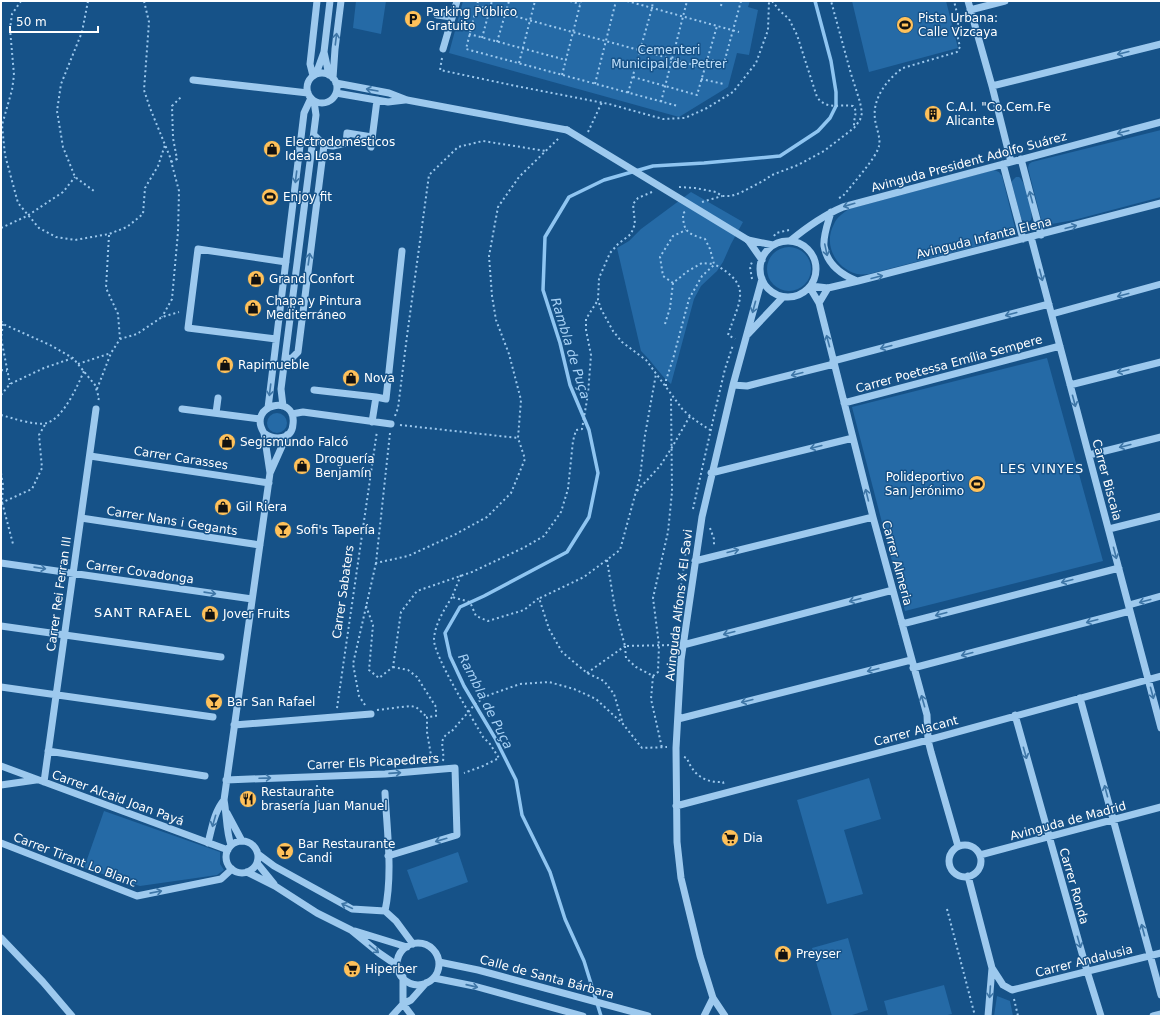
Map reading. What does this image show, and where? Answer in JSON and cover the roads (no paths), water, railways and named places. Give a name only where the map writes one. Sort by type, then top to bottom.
[{"type":"street","points":[[283,406],[281,389],[316,115],[311,97],[312,78],[310,64],[317,1]]},
{"type":"street","points":[[312,78],[324,52],[330,1]]},
{"type":"street","points":[[333,79],[341,1]]},
{"type":"street","points":[[443,49],[457,1]]},
{"type":"street","points":[[968,1],[992,86],[1011,162]]},
{"type":"street","points":[[970,10],[1005,1]]},
{"type":"street","points":[[437,15],[452,18]]},
{"type":"street","points":[[992,86],[1161,44]]},
{"type":"street","points":[[316,115],[323,103],[331,100],[336,93],[324,52]]},
{"type":"street","points":[[293,90],[323,73],[333,79],[389,93],[407,100],[567,130],[748,240],[762,260]]},
{"type":"street","points":[[193,80],[293,90],[323,103]]},
{"type":"street","points":[[336,93],[388,102],[407,100]]},
{"type":"street","points":[[270,407],[276,339],[304,113],[311,97]]},
{"type":"street","points":[[371,146],[377,100]]},
{"type":"street","name":"Avinguda President Adolfo Suárez","points":[[790,241],[810,225],[831,212],[843,207],[1161,122]]},
{"type":"street","points":[[314,136],[324,145],[333,146],[346,143],[347,133],[372,137]]},
{"type":"street","points":[[285,359],[292,358],[298,352],[324,145]]},
{"type":"street","points":[[1021,159],[1041,235]]},
{"type":"street","points":[[1003,164],[1023,240]]},
{"type":"street","name":"Avinguda Infanta Elena","points":[[811,287],[828,288],[858,281],[1023,240],[1161,203]]},
{"type":"street","points":[[831,212],[825,233],[824,246],[827,257],[839,271],[849,278],[858,281]]},
{"type":"street","name":"Carrer Biscaia","points":[[1031,237],[1161,728]]},
{"type":"street","points":[[748,240],[799,242],[806,247],[812,253],[816,261],[817,270],[811,287],[802,294],[793,297],[783,297],[770,291],[765,285],[760,269],[762,260],[773,242]]},
{"type":"street","points":[[276,339],[188,328],[198,250],[286,262]]},
{"type":"street","points":[[314,390],[386,398],[402,251]]},
{"type":"street","name":"Avinguda Alfons X El Savi","points":[[725,1016],[713,998],[700,956],[681,878],[677,842],[676,748],[683,645],[702,517],[711,473],[733,385],[762,279]]},
{"type":"street","points":[[1052,314],[1161,284]]},
{"type":"street","name":"Carrer Almeria","points":[[811,287],[819,303],[873,517],[927,715],[928,740],[958,846]]},
{"type":"street","points":[[819,303],[828,288]]},
{"type":"street","name":"Avinguda Alfons X El Savi","points":[[746,336],[783,297]]},
{"type":"street","points":[[733,385],[747,386],[1049,304]]},
{"type":"street","name":"Carrer Poetessa Emília Sempere","points":[[844,403],[1060,346]]},
{"type":"street","points":[[1070,385],[1161,362]]},
{"type":"street","points":[[258,854],[257,863],[247,872],[239,873],[232,869],[226,860],[229,848],[224,800],[270,473],[264,433],[260,419],[264,411],[270,407],[281,389]]},
{"type":"street","points":[[376,397],[376,422]]},
{"type":"street","points":[[216,414],[218,398]]},
{"type":"street","points":[[264,433],[276,438],[282,438],[291,431],[294,423],[292,414],[288,409],[283,406],[270,407]]},
{"type":"street","name":"Carrer Rei Ferran III","points":[[41,781],[48,751],[96,409]]},
{"type":"street","points":[[182,409],[260,419]]},
{"type":"street","points":[[292,414],[303,412],[391,424]]},
{"type":"street","points":[[270,473],[283,447],[287,435]]},
{"type":"street","points":[[1089,455],[1161,437]]},
{"type":"street","points":[[711,473],[854,438]]},
{"type":"street","name":"Carrer Carasses","points":[[90,456],[269,483]]},
{"type":"street","points":[[1109,529],[1161,516]]},
{"type":"street","points":[[695,560],[873,517]]},
{"type":"street","name":"Carrer Nans i Gegants","points":[[81,518],[260,545]]},
{"type":"street","name":"Carrer Covadonga","points":[[1,563],[252,599]]},
{"type":"street","points":[[902,624],[1119,568]]},
{"type":"street","points":[[683,645],[893,590]]},
{"type":"street","points":[[913,668],[1129,608],[1161,596]]},
{"type":"street","points":[[1,626],[221,657]]},
{"type":"street","points":[[678,719],[911,660]]},
{"type":"street","name":"Carrer Alacant","points":[[676,806],[928,740],[1161,676]]},
{"type":"street","points":[[1,687],[213,717]]},
{"type":"street","points":[[1080,698],[1161,994]]},
{"type":"street","points":[[234,725],[371,714]]},
{"type":"street","name":"Carrer Ronda","points":[[1015,715],[1101,1016]]},
{"type":"street","points":[[48,751],[204,776]]},
{"type":"street","name":"Carrer Alcaid Joan Payá","points":[[1,766],[208,843],[229,848]]},
{"type":"street","name":"Carrer Els Picapedrers","points":[[226,780],[385,774],[455,768],[457,835],[388,856]]},
{"type":"street","points":[[1,785],[41,781]]},
{"type":"street","points":[[385,793],[388,856],[388,900],[385,911]]},
{"type":"street","points":[[208,843],[217,812],[224,800]]},
{"type":"street","name":"Avinguda de Madrid","points":[[980,855],[1161,807]]},
{"type":"street","points":[[226,812],[242,841]]},
{"type":"street","points":[[229,848],[236,842],[242,841],[253,845],[258,854],[274,866],[352,908],[385,911],[396,921],[410,945]]},
{"type":"street","name":"Carrer Tirant Lo Blanc","points":[[1,843],[137,896],[221,879],[232,869]]},
{"type":"street","points":[[965,844],[976,849],[980,855],[981,860],[977,871],[968,876],[955,874],[949,862],[950,855],[953,850],[958,846],[965,844]]},
{"type":"street","points":[[257,863],[275,886]]},
{"type":"street","points":[[247,872],[275,886],[317,913],[351,930],[410,945],[422,944],[430,947],[436,953],[439,962],[438,970],[434,978],[411,1000],[403,1004],[392,1016]]},
{"type":"street","points":[[968,876],[992,968],[988,1016]]},
{"type":"street","points":[[351,930],[379,953],[398,966]]},
{"type":"street","points":[[1,938],[43,982],[72,1016]]},
{"type":"street","points":[[410,945],[399,957],[398,966],[403,977],[403,1004],[412,1016]]},
{"type":"street","name":"Carrer Andalusia","points":[[992,968],[1003,985],[1012,990],[1161,952]]},
{"type":"street","name":"Calle de Santa Bárbara","points":[[439,962],[478,970],[648,1016]]},
{"type":"street","points":[[403,977],[411,983],[421,985],[426,984]]},
{"type":"street","points":[[434,978],[474,986],[583,1016]]},
{"type":"street","points":[[704,1016],[713,998]]},
{"type":"street","points":[[1153,1016],[1161,1014]]},
{"type":"waterway","name":"Rambla de Puça","points":[[601,1016],[584,961],[565,919],[550,872],[522,815],[516,780],[495,738],[464,686],[450,656],[445,633],[460,607],[567,552],[589,517],[598,473],[589,430],[570,385],[560,343],[543,290],[545,237],[569,197],[604,180],[653,166],[780,156],[818,131],[830,118],[836,106],[836,92],[831,61],[815,1]]},
{"type":"place","name":"Parking Público Gratuito","points":[[413,19]]},
{"type":"place","name":"Pista Urbana: Calle Vizcaya","points":[[905,25]]},
{"type":"place","name":"C.A.I. \"Co.Cem.Fe Alicante","points":[[933,114]]},
{"type":"place","name":"Electrodomésticos Idea Losa","points":[[272,149]]},
{"type":"place","name":"Enjoy fit","points":[[270,197]]},
{"type":"place","name":"Grand Confort","points":[[256,279]]},
{"type":"place","name":"Chapa y Pintura Mediterráneo","points":[[253,308]]},
{"type":"place","name":"Rapimueble","points":[[225,365]]},
{"type":"place","name":"Nova","points":[[351,378]]},
{"type":"place","name":"Segismundo Falcó","points":[[227,442]]},
{"type":"place","name":"Droguería Benjamín","points":[[302,466]]},
{"type":"place","name":"Polideportivo San Jerónimo","points":[[977,484]]},
{"type":"place","name":"Gil Riera","points":[[223,507]]},
{"type":"place","name":"Sofi's Tapería","points":[[283,530]]},
{"type":"place","name":"Jover Fruits","points":[[210,614]]},
{"type":"place","name":"Bar San Rafael","points":[[214,702]]},
{"type":"place","name":"Restaurante brasería Juan Manuel","points":[[248,799]]},
{"type":"place","name":"Dia","points":[[730,838]]},
{"type":"place","name":"Bar Restaurante Candi","points":[[285,851]]},
{"type":"place","name":"Preyser","points":[[783,954]]},
{"type":"place","name":"Hiperber","points":[[352,969]]},
{"type":"district","name":"LES VINYES","points":[[1042,468]]},
{"type":"district","name":"SANT RAFAEL","points":[[143,612]]},
{"type":"park label","name":"Cementeri Municipal de Petrer","points":[[669,57]]}]
